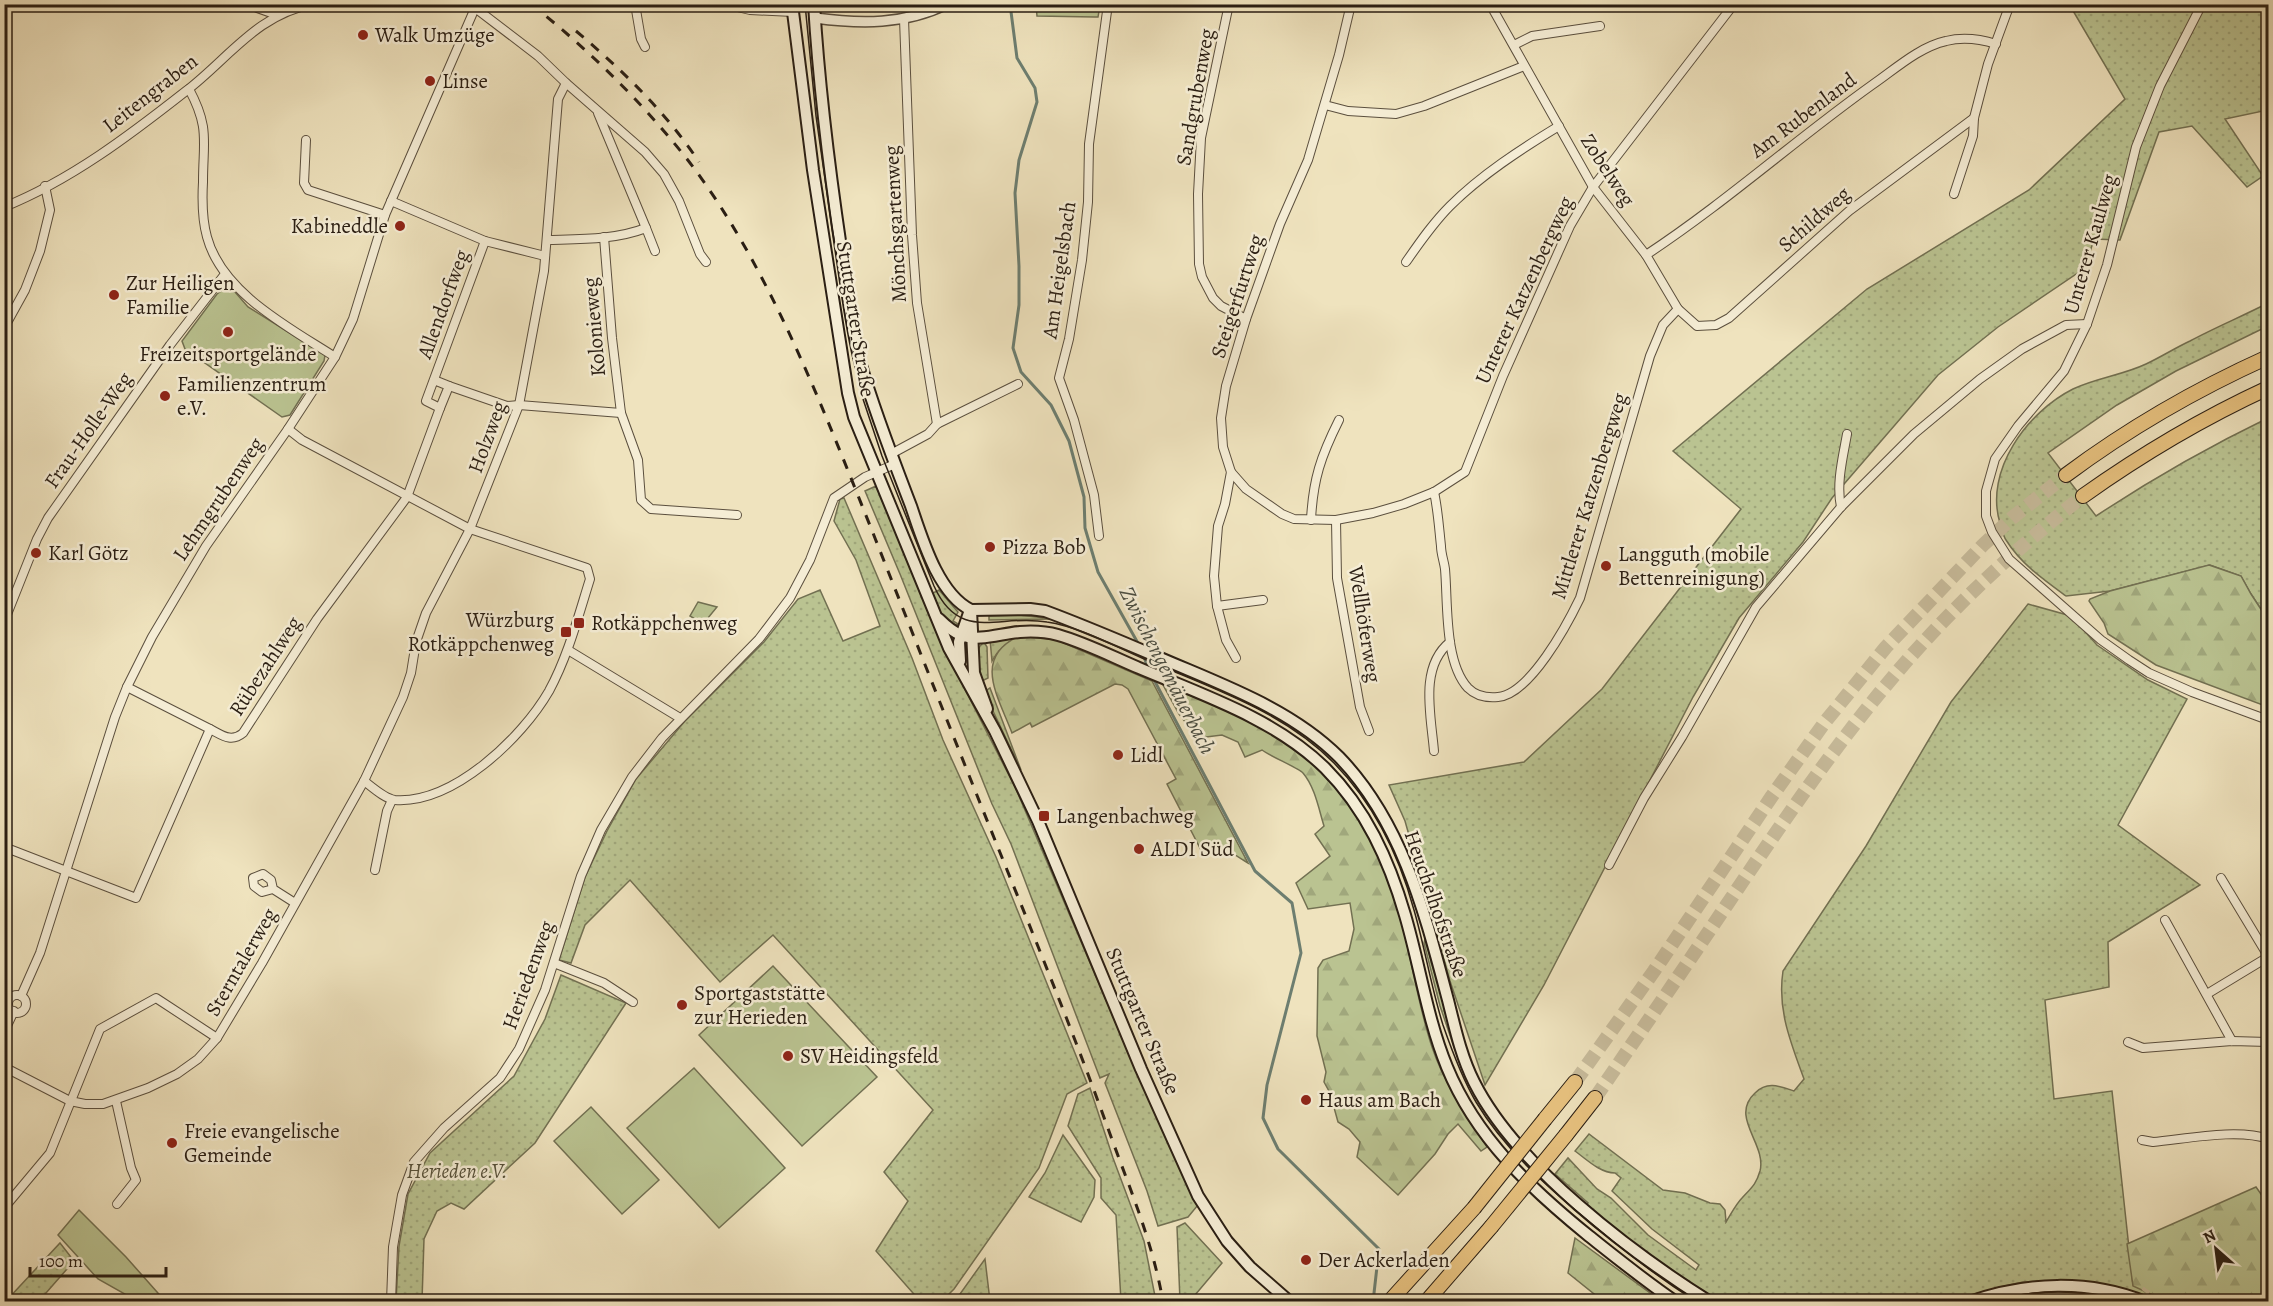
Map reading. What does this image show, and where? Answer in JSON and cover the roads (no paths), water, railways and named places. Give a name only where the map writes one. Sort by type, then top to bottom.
[{"type":"highway","points":[[2066,475],[2145,420],[2210,384],[2268,357]]},
{"type":"highway","points":[[2083,496],[2140,456],[2177,434],[2268,388]]},
{"type":"highway","points":[[1389,1302],[1474,1208],[1575,1082]]},
{"type":"highway","points":[[1426,1302],[1503,1213],[1595,1098]]},
{"type":"main road","name":"Stuttgarter Straße","points":[[814,4],[822,110],[847,284],[861,363],[926,548],[943,582],[963,606],[971,610],[967,636],[959,651],[962,668]]},
{"type":"main road","points":[[793,8],[815,18]]},
{"type":"main road","name":"Stuttgarter Straße","points":[[793,8],[813,170],[848,393],[854,417],[950,648],[995,732],[1046,839],[1141,1069],[1198,1196],[1227,1241],[1250,1267],[1290,1302]]},
{"type":"main road","name":"Heuchelhofstraße","points":[[971,610],[1045,611],[1209,678],[1282,714],[1317,737],[1339,757],[1365,788],[1388,824],[1402,854],[1422,911],[1458,1040],[1475,1083],[1492,1111],[1526,1154],[1585,1209],[1660,1270],[1710,1302]]},
{"type":"main road","name":"Stuttgarter Straße","points":[[937,616],[947,626],[967,636]]},
{"type":"main road","name":"Heuchelhofstraße","points":[[967,636],[1020,632],[1058,635],[1163,678],[1270,728],[1304,750],[1325,769],[1357,804],[1387,862],[1406,916],[1427,1009],[1443,1058],[1461,1097],[1478,1124],[1512,1167],[1557,1211],[1646,1282],[1676,1302]]},
{"type":"main road","name":"Stuttgarter Straße","points":[[967,636],[974,673],[995,732]]},
{"type":"main road","points":[[1969,1302],[2019,1288],[2066,1285],[2100,1289],[2145,1302]]},
{"type":"street","points":[[246,4],[277,15]]},
{"type":"street","name":"Leitengraben","points":[[4,207],[92,160],[189,89],[249,33],[277,15],[313,4]]},
{"type":"street","points":[[635,4],[639,30],[645,47]]},
{"type":"street","points":[[724,4],[750,10],[793,8]]},
{"type":"street","points":[[815,18],[864,22],[904,19],[933,12],[947,4]]},
{"type":"street","name":"Am Heigelsbach","points":[[1099,536],[1094,495],[1074,420],[1059,378],[1069,339],[1082,260],[1088,202],[1089,144],[1108,4]]},
{"type":"street","name":"Sandgrubenweg","points":[[1229,4],[1201,138],[1198,194],[1199,264],[1202,277],[1213,298],[1221,306],[1246,319]]},
{"type":"street","name":"Steigerfurtweg","points":[[1236,658],[1226,640],[1217,606],[1214,576],[1217,535],[1231,472],[1223,447],[1221,418],[1226,386],[1246,319],[1280,224],[1308,160],[1351,4]]},
{"type":"street","name":"Zobelweg","points":[[1490,4],[1593,187],[1646,255],[1678,309]]},
{"type":"street","name":"Unterer Katzenbergweg","points":[[1231,472],[1246,489],[1282,514],[1294,519],[1336,520],[1373,513],[1434,492],[1464,472],[1503,376],[1570,226],[1593,187],[1734,4]]},
{"type":"street","points":[[1954,194],[1973,136],[1974,118],[2010,4]]},
{"type":"street","name":"Unterer Kaulweg","points":[[2202,4],[2160,86],[2136,147],[2107,265],[2087,324],[2064,370],[2018,426],[1995,459],[1986,491],[1986,516],[1992,532],[2009,559],[2101,640],[2149,673],[2268,720]]},
{"type":"street","points":[[472,6],[538,56],[645,152],[664,174],[679,201],[700,255],[706,262]]},
{"type":"street","name":"Lehmgrubenweg","points":[[21,996],[40,953],[115,717],[127,687],[152,637],[206,546],[335,357],[353,319],[385,215],[472,6]]},
{"type":"street","name":"Mönchsgartenweg","points":[[904,19],[912,234],[917,303],[937,424]]},
{"type":"street","points":[[1514,45],[1532,36],[1600,26]]},
{"type":"street","name":"Am Rubenland","points":[[1646,255],[1712,209],[1737,187],[1842,107],[1917,54],[1945,41],[1976,40],[1996,44]]},
{"type":"street","points":[[1325,105],[1347,111],[1396,114],[1424,106],[1524,66]]},
{"type":"street","name":"Holzweg","points":[[364,781],[403,697],[411,673],[416,642],[426,613],[470,529],[519,405],[545,256],[558,99],[566,83]]},
{"type":"street","points":[[189,89],[203,120],[205,145],[203,216],[207,238],[216,258],[225,273],[264,312],[335,357]]},
{"type":"street","points":[[597,110],[655,251]]},
{"type":"street","name":"Schildweg","points":[[1678,309],[1697,326],[1716,325],[1729,318],[1849,211],[1974,118]]},
{"type":"street","points":[[1406,262],[1427,232],[1450,206],[1506,161],[1559,126]]},
{"type":"street","points":[[306,140],[303,183],[308,190],[385,215]]},
{"type":"street","points":[[4,328],[25,290],[40,251],[50,210],[45,186]]},
{"type":"street","name":"Allendorfweg","points":[[391,201],[485,241],[545,256]]},
{"type":"street","points":[[547,240],[631,234],[646,228]]},
{"type":"street","name":"Kolonieweg","points":[[604,237],[621,413],[638,460],[642,500],[651,509],[737,515]]},
{"type":"street","name":"Allendorfweg","points":[[440,408],[426,401],[485,241]]},
{"type":"street","name":"Frau-Holle-Weg","points":[[4,622],[48,518],[170,345],[225,273]]},
{"type":"street","name":"Mittlerer Katzenbergweg","points":[[1434,492],[1445,564],[1450,642],[1459,674],[1469,690],[1487,699],[1506,696],[1520,686],[1550,650],[1568,623],[1580,598],[1650,356],[1663,325],[1678,309]]},
{"type":"street","points":[[1609,865],[1644,798],[1682,737],[1756,607],[1841,507],[1914,434],[1980,379],[2022,349],[2066,325],[2087,324]]},
{"type":"street","name":"Allendorfweg","points":[[434,380],[507,406],[519,405]]},
{"type":"street","points":[[893,459],[937,424],[1018,384]]},
{"type":"street","name":"Allendorfweg","points":[[406,497],[448,386]]},
{"type":"street","points":[[519,405],[621,413]]},
{"type":"street","points":[[1311,520],[1312,494],[1321,456],[1339,420]]},
{"type":"street","points":[[288,429],[302,440],[470,529],[587,568],[590,579],[568,650],[550,689],[535,714],[510,741],[460,780],[432,795],[415,799],[392,800],[364,781]]},
{"type":"street","points":[[1841,507],[1840,480],[1847,434]]},
{"type":"street","name":"Heriedenweg","points":[[391,1302],[393,1247],[402,1195],[414,1162],[444,1128],[500,1078],[519,1049],[545,990],[581,876],[601,830],[632,777],[680,718],[759,639],[790,598],[810,560],[834,498],[893,459]]},
{"type":"street","name":"Rübezahlweg","points":[[66,871],[136,898],[210,729],[230,739],[237,739],[243,734],[317,619],[406,497]]},
{"type":"street","name":"Wellhöferweg","points":[[1336,520],[1337,578],[1360,707],[1369,731]]},
{"type":"street","points":[[1217,606],[1263,600]]},
{"type":"street","points":[[1434,751],[1431,674],[1441,650],[1450,642]]},
{"type":"street","points":[[568,650],[680,718]]},
{"type":"street","points":[[127,687],[210,729]]},
{"type":"street","name":"Sterntalerweg","points":[[4,1067],[70,1101],[104,1104],[148,1088],[177,1074],[198,1059],[217,1038],[262,963],[364,781]]},
{"type":"street","points":[[375,870],[387,811],[392,800]]},
{"type":"street","points":[[4,847],[66,871]]},
{"type":"street","points":[[2207,994],[2268,956],[2221,878]]},
{"type":"street","name":"Sterntalerweg","points":[[273,889],[295,903]]},
{"type":"street","points":[[2165,920],[2232,1041]]},
{"type":"street","points":[[554,963],[604,983],[633,1002]]},
{"type":"street","points":[[15,994],[25,998],[23,1011],[19,1013],[14,1011],[8,1009],[10,997],[15,994]]},
{"type":"street","name":"Sterntalerweg","points":[[4,1208],[51,1153],[100,1029],[156,999],[217,1038]]},
{"type":"street","points":[[4,1032],[14,1011]]},
{"type":"street","points":[[2128,1042],[2143,1048],[2232,1041],[2268,1042]]},
{"type":"street","points":[[116,1101],[131,1168],[136,1179],[117,1204]]},
{"type":"street","points":[[2142,1140],[2153,1142],[2241,1134],[2257,1135],[2268,1139]]},
{"type":"waterway","name":"Zwischengemäuerbach","points":[[1010,4],[1017,58],[1035,88],[1037,102],[1019,160],[1015,193],[1019,305],[1013,348],[1021,372],[1051,405],[1069,441],[1084,497],[1085,528],[1098,572],[1139,645]]},
{"type":"waterway","name":"Zwischengemäuerbach","points":[[1143,654],[1148,668]]},
{"type":"waterway","name":"Zwischengemäuerbach","points":[[1152,676],[1255,871],[1292,903],[1301,953],[1267,1085],[1263,1118],[1278,1149],[1379,1249],[1373,1302]]},
{"type":"tunnel","points":[[1575,1082],[1825,722],[1886,647],[1983,545],[2012,518],[2066,475]]},
{"type":"tunnel","points":[[1595,1098],[1790,813],[1833,752],[1880,693],[1967,597],[2012,555],[2083,496]]},
{"type":"tunnel","points":[[2138,1302],[2147,1289]]},
{"type":"tram line","points":[[805,4],[816,116],[832,228],[861,393],[882,456],[934,586],[944,604],[956,615],[969,621],[1047,622],[1096,637],[1268,714],[1314,744],[1334,763],[1361,796],[1393,850],[1414,910],[1446,1035],[1466,1084],[1488,1120],[1501,1138],[1531,1170],[1564,1200],[1633,1257],[1697,1302]]},
{"type":"tram line","points":[[1990,1302],[2023,1295],[2057,1292],[2091,1294],[2124,1302]]},
{"type":"railway","points":[[531,4],[614,77],[687,159],[744,245],[769,291],[834,437],[1071,1031],[1140,1216],[1159,1280],[1163,1302]]},
{"type":"railway","points":[[576,31],[642,92],[699,162]]},
{"type":"place","name":"Walk Umzüge","points":[[363,35]]},
{"type":"place","name":"Linse","points":[[430,81]]},
{"type":"place","name":"Kabineddle","points":[[400,226]]},
{"type":"place","name":"Zur Heiligen Familie","points":[[114,295]]},
{"type":"place","name":"Freizeitsportgelände","points":[[228,332]]},
{"type":"place","name":"Familienzentrum e.V.","points":[[165,396]]},
{"type":"place","name":"Pizza Bob","points":[[990,547]]},
{"type":"place","name":"Karl Götz","points":[[36,553]]},
{"type":"place","name":"Langguth (mobile Bettenreinigung)","points":[[1606,566]]},
{"type":"place","name":"Rotkäppchenweg","points":[[579,623]]},
{"type":"place","name":"Würzburg Rotkäppchenweg","points":[[566,632]]},
{"type":"place","name":"Lidl","points":[[1118,755]]},
{"type":"place","name":"Langenbachweg","points":[[1044,816]]},
{"type":"place","name":"ALDI Süd","points":[[1139,849]]},
{"type":"place","name":"Sportgaststätte zur Herieden","points":[[682,1005]]},
{"type":"place","name":"SV Heidingsfeld","points":[[788,1056]]},
{"type":"place","name":"Haus am Bach","points":[[1306,1100]]},
{"type":"place","name":"Freie evangelische Gemeinde","points":[[172,1143]]},
{"type":"place","name":"Der Ackerladen","points":[[1306,1260]]},
{"type":"park label","name":"Herieden e.V.","points":[[457,1171]]}]
